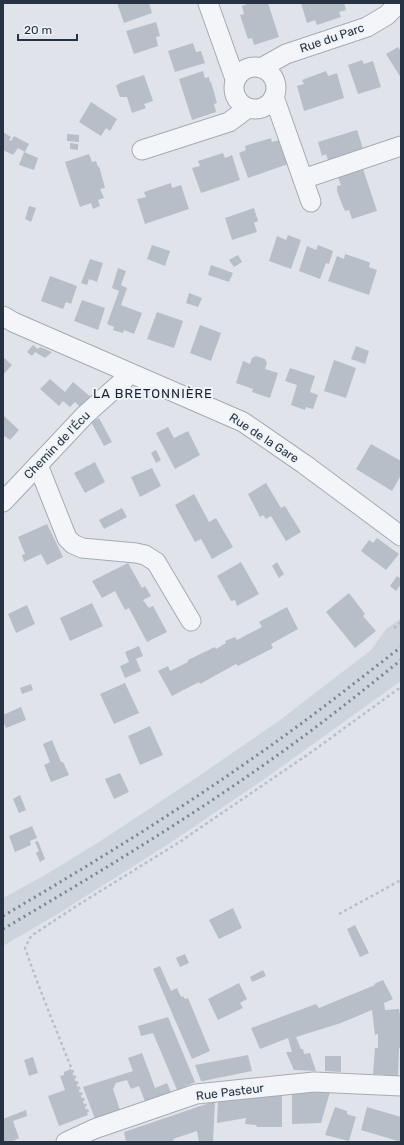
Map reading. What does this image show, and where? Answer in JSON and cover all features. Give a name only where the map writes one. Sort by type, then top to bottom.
[{"type":"street","points":[[208,3],[235,79],[235,94],[239,101],[248,108],[254,109],[265,106],[274,96],[276,88],[274,80],[269,73],[262,68]]},
{"type":"street","name":"Rue du Parc","points":[[235,79],[246,68],[262,68],[286,54],[367,27],[387,14],[399,3]]},
{"type":"street","points":[[274,96],[311,202]]},
{"type":"street","points":[[142,150],[229,122],[248,108]]},
{"type":"street","points":[[303,179],[401,146]]},
{"type":"street","name":"Rue de la Gare","points":[[3,316],[12,322],[243,422],[304,464],[401,536]]},
{"type":"street","name":"Chemin de l'Écu","points":[[3,502],[85,415],[124,380],[129,373]]},
{"type":"street","points":[[38,465],[67,538],[73,544],[82,548],[136,553],[145,555],[156,562],[191,621]]},
{"type":"street","name":"Rue Pasteur","points":[[66,1142],[94,1129],[196,1094],[314,1082],[401,1086]]},
{"type":"path","points":[[394,628],[401,622]]},
{"type":"path","points":[[94,1129],[72,1065],[28,955],[26,948],[30,936],[178,843],[310,753],[401,686]]},
{"type":"path","points":[[339,914],[401,880]]},
{"type":"shaded area","points":[[401,618],[401,681],[263,780],[167,845],[56,915],[3,946],[3,898],[45,875],[99,842],[280,720],[371,650],[386,629]]},
{"type":"building","points":[[117,3],[149,3],[152,13],[124,23]]},
{"type":"building","points":[[250,3],[268,3],[279,37],[254,45],[252,38],[248,39],[240,15],[244,14],[242,6]]},
{"type":"building","points":[[301,3],[344,3],[346,10],[339,12],[341,17],[317,25],[315,20],[307,23]]},
{"type":"building","points":[[156,22],[160,36],[156,37],[158,46],[134,54],[126,31]]},
{"type":"building","points":[[193,43],[196,52],[201,51],[205,63],[175,72],[168,51]]},
{"type":"building","points":[[398,47],[401,51],[401,78],[386,54]]},
{"type":"building","points":[[362,60],[364,64],[373,61],[381,87],[358,94],[348,65]]},
{"type":"building","points":[[203,71],[205,78],[209,77],[211,82],[217,103],[214,104],[216,112],[192,120],[179,79]]},
{"type":"building","points":[[326,71],[328,76],[337,73],[344,98],[304,111],[297,86],[304,84],[302,80]]},
{"type":"building","points":[[144,75],[153,101],[144,104],[146,108],[132,113],[127,97],[120,97],[116,86],[120,83]]},
{"type":"building","points":[[91,102],[117,119],[110,131],[106,128],[101,136],[79,122]]},
{"type":"building","points":[[357,130],[364,152],[329,163],[326,154],[322,156],[318,142]]},
{"type":"building","points":[[3,132],[11,137],[9,140],[11,141],[14,136],[29,144],[25,152],[18,148],[13,155],[3,150]]},
{"type":"building","points":[[67,134],[79,135],[79,142],[67,141]]},
{"type":"building","points":[[271,138],[272,142],[279,140],[288,164],[248,178],[239,153],[246,150],[245,146]]},
{"type":"building","points":[[70,143],[78,144],[78,150],[70,149]]},
{"type":"building","points":[[24,152],[38,158],[34,170],[19,165]]},
{"type":"building","points":[[223,153],[225,158],[232,155],[240,180],[201,193],[192,168],[200,166],[198,161]]},
{"type":"building","points":[[89,154],[92,162],[96,161],[98,167],[99,166],[105,188],[100,189],[104,198],[98,200],[100,206],[93,209],[91,203],[80,207],[65,162]]},
{"type":"building","points":[[362,166],[377,211],[352,219],[349,210],[345,211],[337,191],[337,186],[341,185],[337,175]]},
{"type":"building","points":[[171,183],[172,188],[181,185],[189,209],[145,224],[137,199],[146,197],[144,192]]},
{"type":"building","points":[[29,206],[36,208],[31,222],[25,219]]},
{"type":"building","points":[[254,208],[258,221],[254,223],[257,232],[232,240],[225,218]]},
{"type":"building","points":[[288,235],[301,240],[291,269],[269,261],[277,236],[286,240]]},
{"type":"building","points":[[152,245],[170,251],[165,266],[147,259]]},
{"type":"building","points":[[318,245],[333,251],[329,264],[326,263],[320,279],[299,271],[307,246],[316,250]]},
{"type":"building","points":[[345,254],[370,263],[369,267],[377,270],[369,295],[328,281],[337,256],[344,259]]},
{"type":"building","points":[[238,255],[242,262],[234,267],[229,260]]},
{"type":"building","points":[[90,259],[103,263],[97,282],[89,279],[87,285],[81,283]]},
{"type":"building","points":[[211,265],[233,273],[229,282],[208,275]]},
{"type":"building","points":[[118,268],[126,271],[121,285],[127,288],[121,305],[142,313],[134,334],[124,330],[123,333],[113,330],[114,327],[107,324],[119,291],[112,288]]},
{"type":"building","points":[[50,276],[77,286],[71,304],[66,302],[63,309],[41,301]]},
{"type":"building","points":[[189,293],[202,298],[198,307],[186,303]]},
{"type":"building","points":[[82,300],[105,308],[98,330],[74,321]]},
{"type":"building","points":[[157,312],[183,321],[174,348],[147,339]]},
{"type":"building","points":[[200,325],[221,333],[211,361],[190,353]]},
{"type":"building","points":[[33,345],[38,349],[40,347],[52,352],[45,358],[35,352],[32,356],[27,352]]},
{"type":"building","points":[[356,346],[369,351],[365,364],[351,359]]},
{"type":"building","points":[[256,356],[265,359],[267,363],[265,369],[278,373],[270,398],[252,392],[253,389],[236,383],[243,361],[250,364],[252,358]]},
{"type":"building","points":[[3,357],[12,365],[3,375]]},
{"type":"building","points":[[334,360],[356,368],[346,398],[324,391]]},
{"type":"building","points":[[290,368],[315,376],[310,392],[318,395],[313,409],[306,407],[305,410],[291,405],[297,385],[285,381]]},
{"type":"building","points":[[50,379],[65,392],[73,382],[92,398],[82,409],[75,402],[70,407],[63,401],[59,406],[40,389]]},
{"type":"building","points":[[3,415],[19,430],[10,440],[3,435]]},
{"type":"building","points":[[99,418],[112,442],[104,446],[91,422]]},
{"type":"building","points":[[168,427],[174,438],[188,431],[200,455],[175,469],[156,433]]},
{"type":"building","points":[[371,444],[401,461],[401,475],[392,491],[356,469]]},
{"type":"building","points":[[156,450],[161,460],[156,463],[151,453]]},
{"type":"building","points":[[95,462],[105,482],[85,493],[74,473]]},
{"type":"building","points":[[152,468],[161,486],[140,497],[131,477]]},
{"type":"building","points":[[266,483],[281,508],[285,506],[301,532],[286,541],[271,516],[266,519],[263,515],[260,517],[248,494]]},
{"type":"building","points":[[194,494],[209,522],[216,518],[233,547],[212,559],[201,539],[195,542],[175,505]]},
{"type":"building","points":[[122,508],[127,517],[104,529],[99,520]]},
{"type":"building","points":[[47,524],[63,557],[47,565],[41,554],[24,562],[22,555],[25,554],[18,537]]},
{"type":"building","points":[[377,538],[399,554],[386,570],[361,551],[369,540],[373,543]]},
{"type":"building","points":[[241,562],[259,594],[237,606],[235,600],[231,601],[217,576]]},
{"type":"building","points":[[277,562],[284,574],[279,578],[272,566]]},
{"type":"building","points":[[128,563],[142,588],[145,586],[151,596],[143,600],[149,608],[153,606],[167,632],[147,642],[129,608],[125,610],[115,591],[102,598],[92,581]]},
{"type":"building","points":[[397,576],[401,579],[401,584],[396,591],[390,586]]},
{"type":"building","points":[[349,593],[365,614],[363,616],[376,631],[355,648],[326,612]]},
{"type":"building","points":[[92,603],[103,626],[70,641],[60,618]]},
{"type":"building","points":[[27,605],[35,624],[16,633],[8,614]]},
{"type":"building","points":[[287,607],[298,629],[271,644],[273,648],[238,666],[236,664],[200,684],[199,682],[172,696],[158,671],[168,666],[170,671],[188,662],[188,660],[215,647],[216,649],[226,643],[225,641],[235,637],[237,640],[262,627],[259,622]]},
{"type":"building","points":[[139,646],[143,656],[136,659],[141,671],[125,678],[120,666],[129,662],[125,652]]},
{"type":"building","points":[[125,683],[139,713],[114,724],[100,694]]},
{"type":"building","points":[[31,684],[33,690],[22,694],[20,688]]},
{"type":"building","points":[[21,707],[26,720],[6,728],[3,721],[3,715]]},
{"type":"building","points":[[150,726],[163,755],[140,765],[128,736]]},
{"type":"building","points":[[52,740],[61,762],[63,762],[69,775],[51,782],[44,765],[50,762],[43,744]]},
{"type":"building","points":[[120,773],[129,792],[114,799],[105,779]]},
{"type":"building","points":[[20,795],[26,810],[19,813],[13,799]]},
{"type":"building","points":[[32,826],[37,838],[30,841],[31,845],[15,852],[9,836]]},
{"type":"building","points":[[38,841],[45,859],[40,862],[36,853],[39,851],[35,842]]},
{"type":"building","points":[[233,908],[242,928],[219,939],[209,920]]},
{"type":"building","points":[[355,925],[369,953],[360,957],[347,929]]},
{"type":"building","points":[[185,954],[189,963],[180,967],[176,958]]},
{"type":"building","points":[[160,966],[171,991],[177,988],[181,997],[183,996],[185,999],[188,998],[210,1051],[192,1059],[153,969]]},
{"type":"building","points":[[263,970],[266,976],[252,982],[250,977]]},
{"type":"building","points":[[383,980],[393,999],[384,1003],[385,1010],[399,1009],[401,1021],[401,1047],[399,1048],[398,1076],[373,1074],[375,1048],[378,1048],[378,1034],[375,1035],[372,1010],[341,1023],[296,1037],[301,1049],[303,1049],[304,1054],[310,1053],[316,1071],[294,1070],[286,1052],[292,1052],[288,1038],[260,1049],[251,1028],[316,1004],[319,1008],[375,985],[374,984]]},
{"type":"building","points":[[239,983],[247,999],[240,1003],[243,1008],[218,1020],[208,999]]},
{"type":"building","points":[[168,1017],[195,1082],[177,1090],[153,1033],[141,1036],[138,1026]]},
{"type":"building","points":[[142,1053],[155,1088],[167,1083],[171,1092],[146,1104],[139,1086],[131,1089],[127,1080],[116,1083],[113,1089],[120,1110],[95,1119],[83,1087],[133,1071],[128,1058]]},
{"type":"building","points":[[248,1055],[252,1071],[203,1081],[201,1081],[195,1065]]},
{"type":"building","points":[[325,1056],[341,1056],[341,1072],[325,1071]]},
{"type":"building","points":[[33,1057],[38,1073],[29,1076],[24,1060]]},
{"type":"building","points":[[71,1069],[88,1115],[59,1126],[48,1096],[65,1090],[60,1076],[64,1075],[64,1072]]},
{"type":"building","points":[[330,1092],[321,1123],[292,1124],[292,1093]]},
{"type":"building","points":[[282,1093],[282,1127],[257,1127],[256,1125],[245,1124],[246,1118],[217,1123],[218,1101]]},
{"type":"building","points":[[215,1101],[213,1142],[199,1142],[197,1131],[173,1139],[174,1142],[126,1142],[124,1132]]},
{"type":"building","points":[[335,1107],[347,1111],[347,1114],[356,1117],[349,1141],[325,1135]]},
{"type":"building","points":[[367,1107],[401,1117],[401,1142],[361,1130]]},
{"type":"building","points":[[26,1110],[27,1116],[13,1121],[19,1138],[11,1142],[3,1142],[3,1119]]},
{"type":"railway","points":[[3,916],[130,840],[192,800],[309,718],[401,647]]},
{"type":"railway","points":[[3,929],[81,883],[196,811],[308,733],[401,660]]},
{"type":"district","name":"LA BRETONNIÈRE","points":[[153,393]]}]
